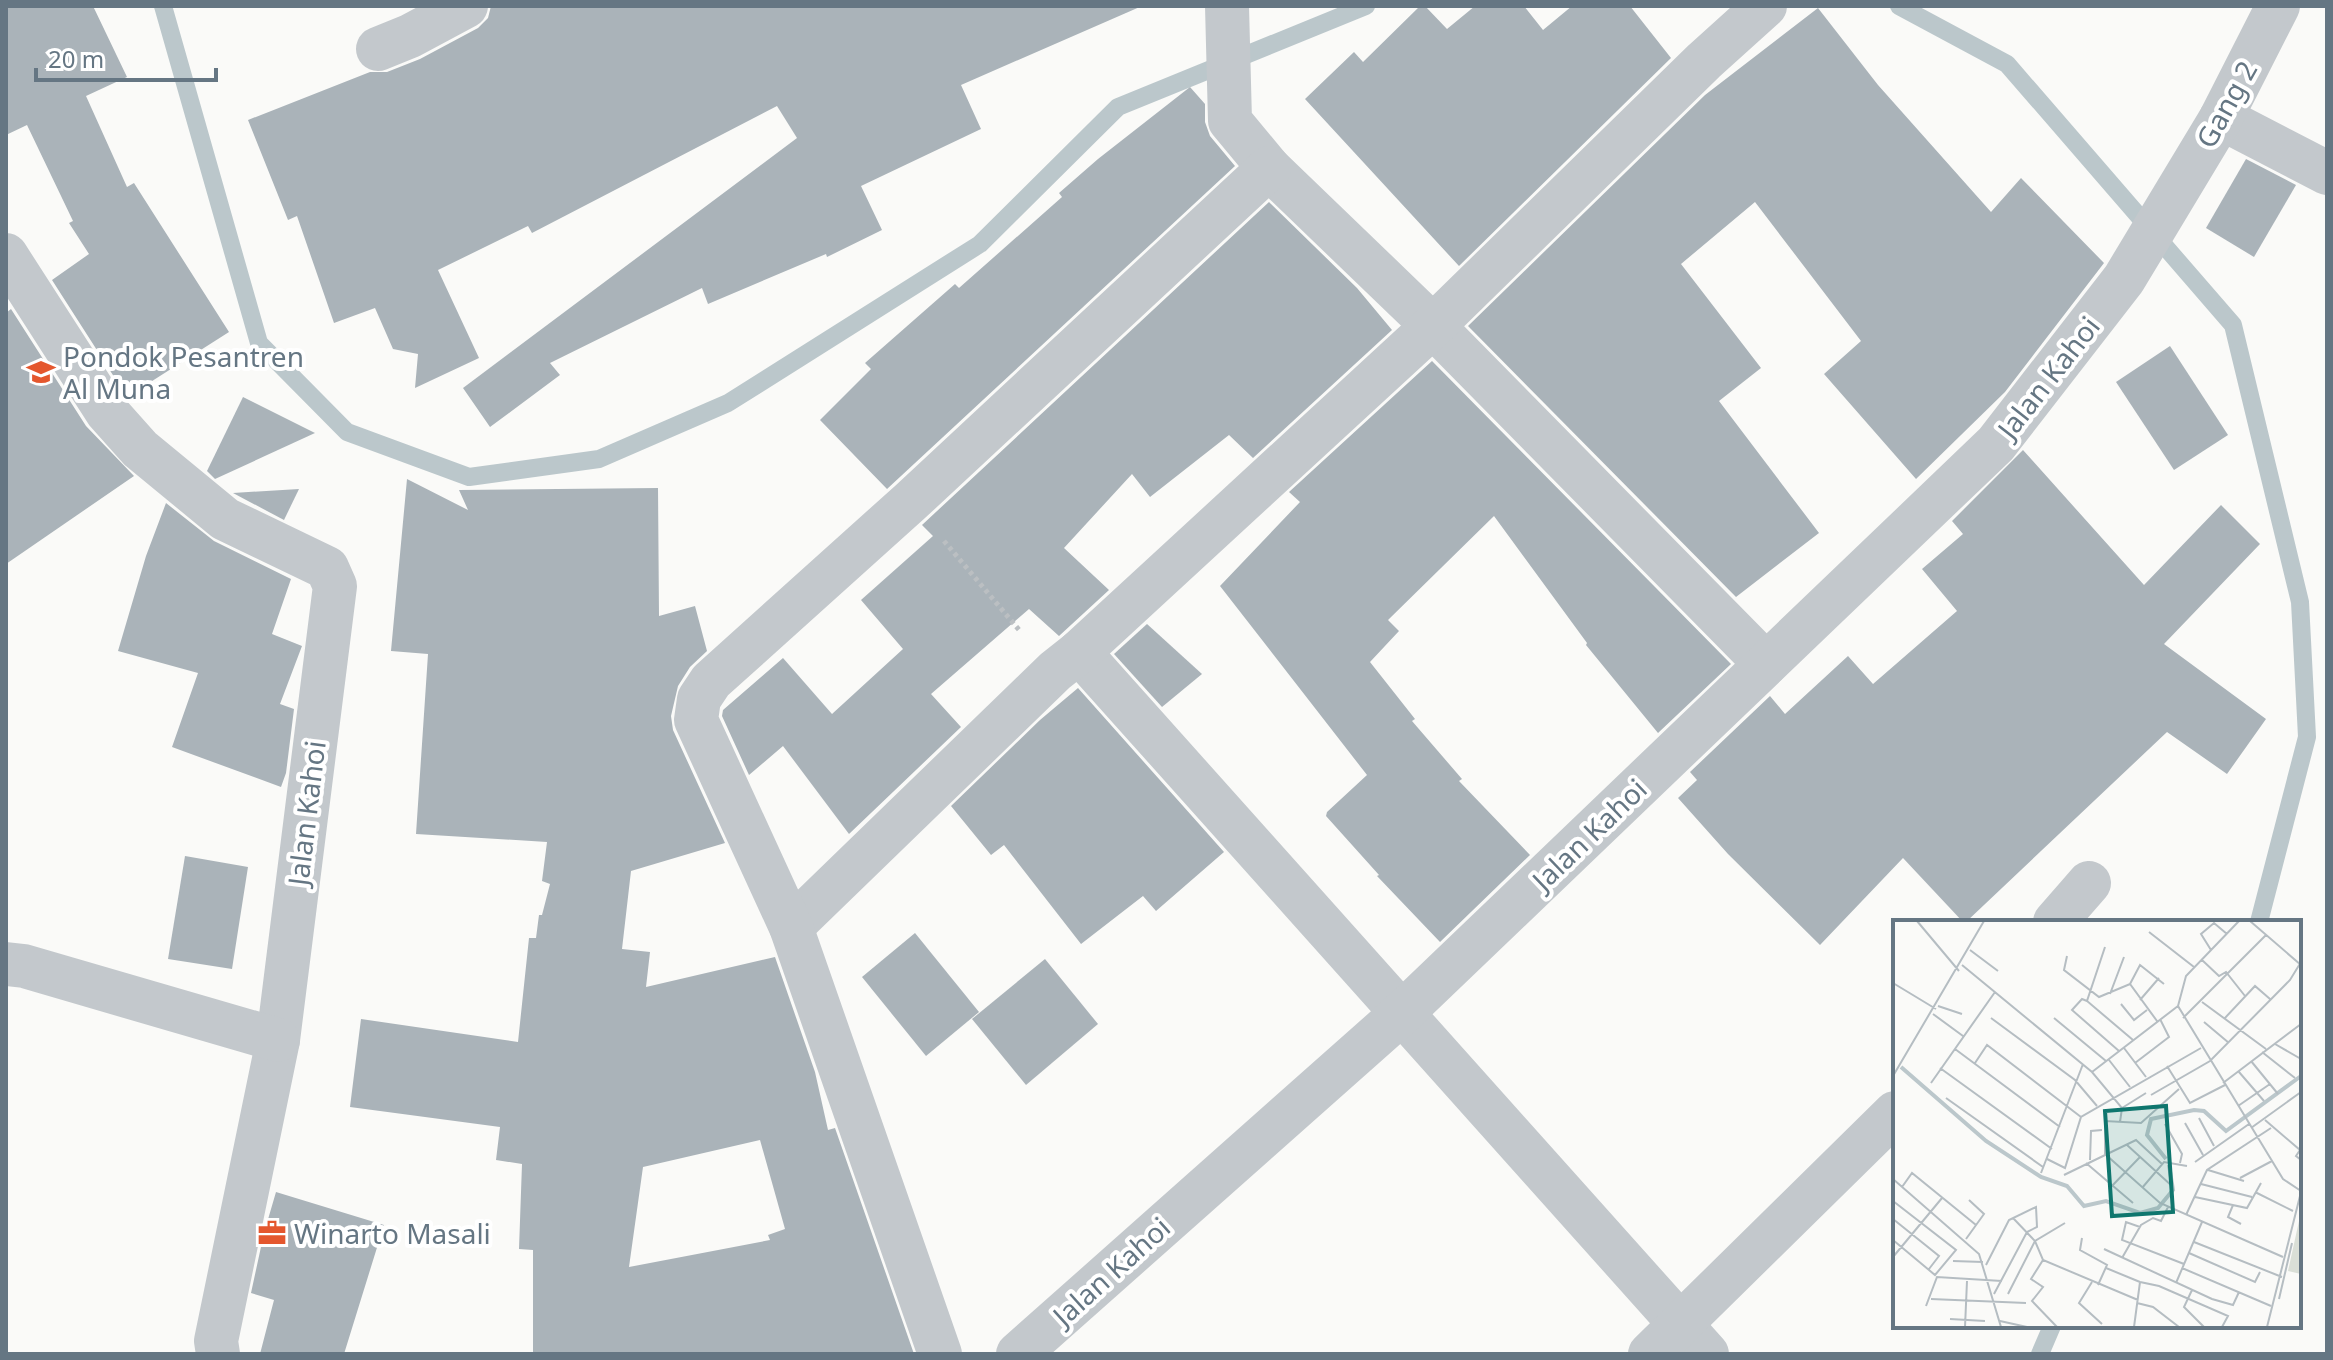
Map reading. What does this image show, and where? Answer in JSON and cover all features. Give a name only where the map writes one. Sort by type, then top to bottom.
[{"type":"street","points":[[378,49],[466,6]]},
{"type":"street","points":[[1227,6],[1230,121],[1269,168],[1433,326],[1766,664]]},
{"type":"street","points":[[791,927],[1067,661],[1433,326],[1704,61],[1765,6]]},
{"type":"street","name":"Gang 2","points":[[2124,279],[2221,118],[2278,6]]},
{"type":"street","points":[[2221,118],[2327,173]]},
{"type":"street","points":[[940,1354],[791,927],[696,720],[699,699],[711,681],[910,502],[1269,168]]},
{"type":"street","name":"Jalan Kahoi","points":[[6,255],[107,412],[140,449],[225,519],[327,568],[335,586],[278,1040],[216,1341],[218,1354]]},
{"type":"street","name":"Jalan Kahoi","points":[[1018,1354],[1401,1014],[1996,444],[2124,279]]},
{"type":"street","points":[[1067,661],[1401,1014],[1694,1339]]},
{"type":"street","points":[[2057,920],[2089,883]]},
{"type":"street","points":[[6,964],[24,966],[278,1040]]},
{"type":"street","points":[[1650,1354],[1694,1339],[1893,1115]]},
{"type":"path","points":[[910,502],[1067,661]]},
{"type":"building","points":[[6,6],[93,6],[127,77],[86,96],[127,187],[134,183],[229,332],[127,397],[52,280],[89,254],[69,223],[73,221],[27,125],[6,135]]},
{"type":"building","points":[[491,6],[1142,6],[961,85],[981,129],[861,186],[882,230],[827,257],[826,254],[708,304],[702,288],[550,363],[560,375],[490,427],[463,388],[797,138],[777,106],[532,233],[528,226],[438,270],[479,358],[415,388],[418,354],[393,349],[375,308],[334,323],[297,216],[288,220],[248,120],[370,72],[387,72],[420,59],[478,28],[488,18]]},
{"type":"building","points":[[1420,6],[1425,6],[1447,29],[1475,6],[1524,6],[1543,30],[1572,6],[1630,6],[1671,58],[1459,266],[1305,99],[1354,52],[1363,62]]},
{"type":"building","points":[[1818,8],[1878,85],[1991,212],[2021,178],[2104,263],[2005,392],[1916,479],[1824,374],[1861,341],[1755,202],[1681,264],[1761,368],[1719,401],[1819,533],[1736,597],[1468,326],[1705,95]]},
{"type":"building","points":[[1190,87],[1205,104],[1205,122],[1210,136],[1235,166],[887,489],[820,420],[871,369],[865,363],[955,284],[959,288],[1062,197],[1059,193],[1098,159]]},
{"type":"building","points":[[2246,159],[2296,185],[2254,257],[2206,228]]},
{"type":"building","points":[[1269,202],[1357,288],[1392,330],[1253,458],[1229,435],[1150,497],[1132,474],[1064,548],[1109,590],[1059,636],[1029,609],[931,694],[961,727],[849,834],[783,746],[749,775],[722,716],[723,710],[783,658],[832,714],[903,649],[861,600],[933,536],[922,525]]},
{"type":"building","name":"Pondok Pesantren Al Muna","points":[[11,309],[86,426],[134,476],[6,564],[6,313]]},
{"type":"building","points":[[2170,346],[2228,435],[2174,470],[2116,382]]},
{"type":"building","points":[[1432,361],[1731,664],[1658,733],[1586,645],[1494,516],[1388,620],[1399,631],[1370,662],[1415,719],[1412,721],[1462,779],[1459,781],[1530,855],[1440,942],[1377,876],[1326,816],[1367,775],[1220,586],[1300,502],[1289,492]]},
{"type":"building","points":[[243,397],[315,433],[215,479],[207,471]]},
{"type":"building","points":[[2023,450],[2144,585],[2221,505],[2260,544],[2164,644],[2266,719],[2227,774],[2167,732],[1968,920],[1961,920],[1903,858],[1820,945],[1728,854],[1678,798],[1697,780],[1690,772],[1770,696],[1785,714],[1848,656],[1873,684],[1957,611],[1922,569],[1963,534],[1952,521]]},
{"type":"building","points":[[407,479],[468,510],[459,490],[658,488],[659,616],[695,606],[707,651],[690,667],[678,686],[671,716],[673,730],[725,843],[631,871],[622,949],[650,952],[646,987],[775,957],[815,1072],[828,1130],[835,1128],[914,1354],[533,1354],[533,1250],[519,1249],[522,1164],[496,1160],[500,1127],[350,1107],[361,1019],[518,1042],[529,938],[536,938],[539,915],[542,915],[550,884],[542,881],[547,842],[416,834],[428,654],[391,651]],"holes":[[[760,1140],[785,1229],[768,1235],[770,1240],[629,1267],[643,1167]]]},
{"type":"building","points":[[299,489],[284,520],[233,493]]},
{"type":"building","points":[[166,503],[214,541],[291,579],[272,634],[302,646],[280,704],[294,709],[286,773],[281,787],[172,747],[198,673],[118,651],[146,556]]},
{"type":"building","points":[[1147,624],[1202,674],[1162,707],[1114,654]]},
{"type":"building","points":[[1078,688],[1224,852],[1156,911],[1143,896],[1081,944],[1004,845],[991,855],[951,806],[1040,720]]},
{"type":"building","points":[[185,856],[248,867],[232,969],[168,959]]},
{"type":"building","points":[[915,933],[979,1012],[926,1056],[862,977]]},
{"type":"building","points":[[1045,959],[1098,1024],[1026,1085],[972,1019]]},
{"type":"building","points":[[276,1192],[384,1225],[344,1354],[260,1354],[274,1300],[251,1293]]},
{"type":"waterway","points":[[163,6],[259,343],[347,432],[469,477],[599,459],[728,403],[980,244],[1118,107],[1366,6]]},
{"type":"waterway","points":[[1899,6],[2007,64],[2233,325],[2300,602],[2307,737],[2260,920]]},
{"type":"waterway","points":[[2040,1354],[2051,1328]]},
{"type":"place","name":"Pondok Pesantren Al Muna","points":[[41,372]]},
{"type":"place","name":"Winarto Masali","points":[[272,1233]]}]
